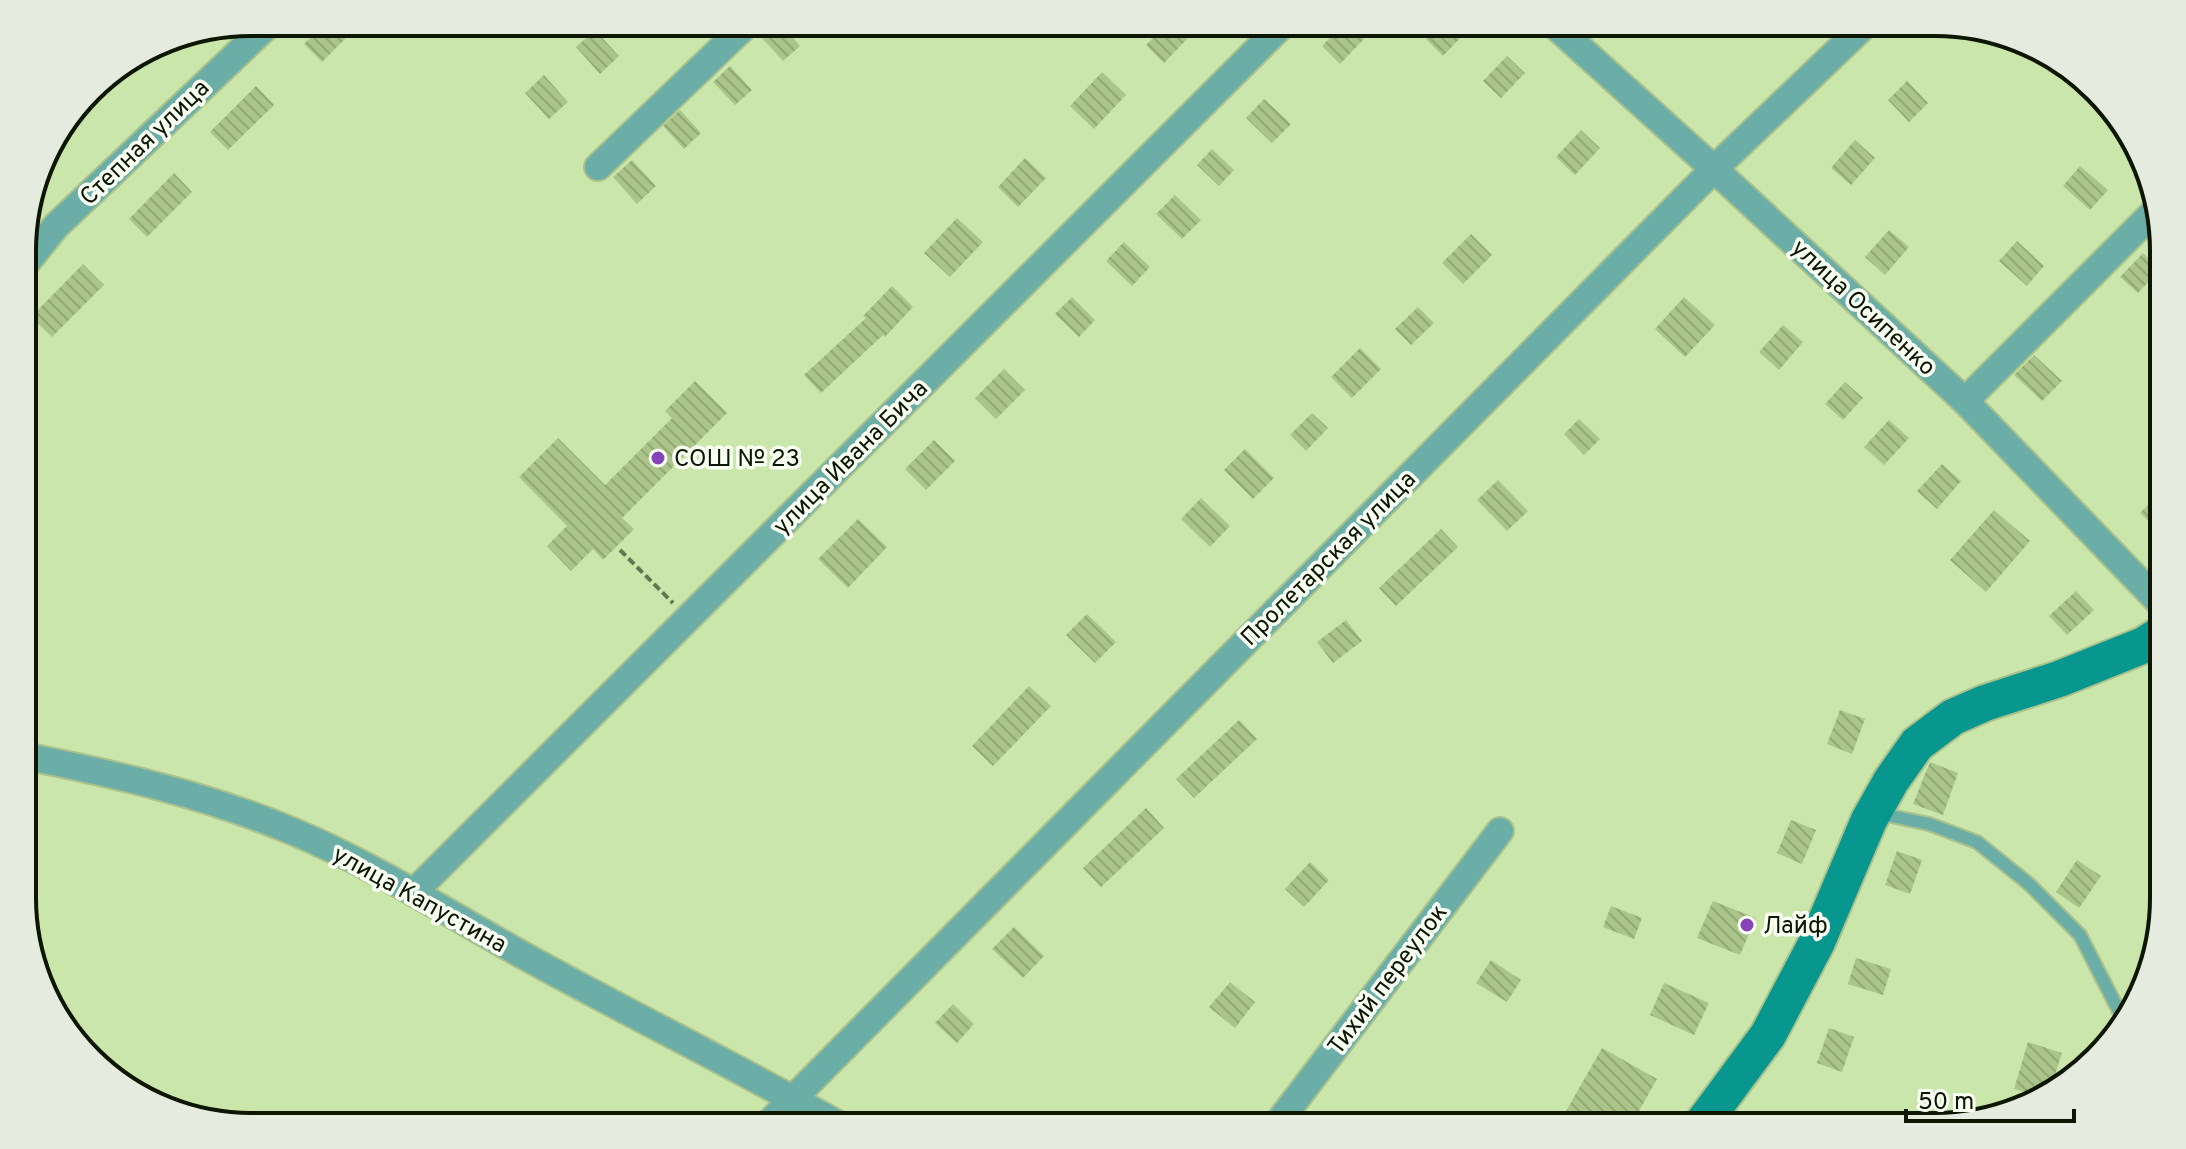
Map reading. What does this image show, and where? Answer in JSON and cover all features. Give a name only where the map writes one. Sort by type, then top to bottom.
[{"type":"main road","points":[[1710,1113],[1768,1035],[1817,942],[1874,812],[1917,744],[1953,717],[2059,679],[2150,641]]},
{"type":"street","name":"Степная улица","points":[[36,251],[56,226],[256,36]]},
{"type":"street","points":[[598,167],[734,36]]},
{"type":"street","name":"улица Ивана Бича","points":[[415,891],[1271,36]]},
{"type":"street","name":"улица Осипенко","points":[[1567,36],[1965,401],[2150,593]]},
{"type":"street","name":"Пролетарская улица","points":[[779,1113],[1714,169],[1853,36]]},
{"type":"street","points":[[1965,401],[2147,219]]},
{"type":"street","name":"улица Капустина","points":[[36,759],[194,796],[293,831],[415,891],[512,949],[818,1113]]},
{"type":"street","name":"Тихий переулок","points":[[1286,1113],[1500,831]]},
{"type":"lane","points":[[1874,812],[1929,824],[1977,842],[2029,884],[2080,935],[2118,1010]]},
{"type":"path","points":[[620,550],[689,619]]},
{"type":"building","points":[[312,36],[348,36],[322,62],[304,44]]},
{"type":"building","points":[[588,36],[601,36],[619,56],[600,74],[576,47]]},
{"type":"building","points":[[791,36],[800,46],[783,61],[761,37]]},
{"type":"building","points":[[1155,36],[1189,37],[1164,63],[1146,45]]},
{"type":"building","points":[[1332,36],[1361,36],[1364,39],[1340,64],[1322,46]]},
{"type":"building","points":[[1429,36],[1462,36],[1443,56],[1426,39]]},
{"type":"building","points":[[1507,56],[1525,73],[1501,98],[1483,81]]},
{"type":"building","points":[[730,66],[752,90],[735,105],[713,82]]},
{"type":"building","points":[[1102,72],[1126,95],[1094,129],[1070,106]]},
{"type":"building","points":[[544,75],[568,102],[549,119],[525,93]]},
{"type":"building","points":[[1907,81],[1928,103],[1909,122],[1888,100]]},
{"type":"building","points":[[256,86],[274,105],[228,150],[210,132]]},
{"type":"building","points":[[1264,99],[1291,124],[1272,143],[1246,118]]},
{"type":"building","points":[[680,110],[701,133],[684,149],[663,126]]},
{"type":"building","points":[[1581,130],[1600,148],[1575,175],[1556,157]]},
{"type":"building","points":[[1855,140],[1875,158],[1851,185],[1831,168]]},
{"type":"building","points":[[1212,149],[1234,170],[1219,186],[1197,165]]},
{"type":"building","points":[[1025,158],[1046,178],[1018,207],[998,187]]},
{"type":"building","points":[[632,160],[656,186],[637,204],[613,177]]},
{"type":"building","points":[[2080,166],[2108,190],[2090,210],[2063,186]]},
{"type":"building","points":[[174,173],[192,192],[147,237],[129,219]]},
{"type":"building","points":[[1175,195],[1201,220],[1182,239],[1156,214]]},
{"type":"building","points":[[957,218],[983,242],[950,277],[924,253]]},
{"type":"building","points":[[1889,230],[1909,247],[1885,275],[1865,257]]},
{"type":"building","points":[[1471,234],[1492,255],[1463,284],[1442,263]]},
{"type":"building","points":[[2017,241],[2044,266],[2027,286],[1999,261]]},
{"type":"building","points":[[1124,242],[1150,267],[1132,286],[1106,261]]},
{"type":"building","points":[[2143,253],[2150,260],[2150,280],[2138,293],[2120,277]]},
{"type":"building","points":[[83,264],[104,285],[52,337],[36,322],[36,312]]},
{"type":"building","points":[[892,286],[913,307],[885,337],[883,335],[821,393],[804,375],[866,318],[863,316]]},
{"type":"building","points":[[1072,297],[1095,320],[1079,337],[1055,314]]},
{"type":"building","points":[[1684,297],[1715,325],[1685,357],[1655,329]]},
{"type":"building","points":[[1418,307],[1434,323],[1411,345],[1395,329]]},
{"type":"building","points":[[1783,325],[1803,342],[1779,370],[1759,352]]},
{"type":"building","points":[[1360,348],[1381,369],[1352,398],[1331,377]]},
{"type":"building","points":[[2034,355],[2062,381],[2042,401],[2014,375]]},
{"type":"building","points":[[1004,369],[1025,390],[996,419],[975,398]]},
{"type":"building","name":"СОШ № 23","points":[[695,381],[727,413],[622,518],[634,529],[603,560],[593,549],[571,571],[547,546],[567,526],[519,477],[558,438],[605,485],[672,418],[665,411]]},
{"type":"building","points":[[1845,382],[1863,398],[1843,420],[1825,404]]},
{"type":"building","points":[[1312,413],[1328,428],[1306,451],[1290,435]]},
{"type":"building","points":[[1579,419],[1600,439],[1584,455],[1564,434]]},
{"type":"building","points":[[1889,420],[1909,438],[1884,465],[1864,447]]},
{"type":"building","points":[[934,440],[955,461],[926,490],[905,469]]},
{"type":"building","points":[[1245,449],[1274,478],[1253,499],[1224,470]]},
{"type":"building","points":[[1942,464],[1961,481],[1937,509],[1917,491]]},
{"type":"building","points":[[1498,480],[1528,511],[1507,531],[1477,500]]},
{"type":"building","points":[[1201,498],[1230,526],[1210,547],[1181,519]]},
{"type":"building","points":[[2150,503],[2150,523],[2140,513]]},
{"type":"building","points":[[1994,510],[2030,541],[1986,592],[1950,560]]},
{"type":"building","points":[[858,519],[887,547],[848,588],[818,559]]},
{"type":"building","points":[[1441,529],[1458,547],[1396,606],[1379,588]]},
{"type":"building","points":[[2076,591],[2094,610],[2067,635],[2049,616]]},
{"type":"building","points":[[1087,614],[1116,642],[1095,663],[1066,635]]},
{"type":"building","points":[[1346,620],[1362,641],[1333,663],[1317,642]]},
{"type":"building","points":[[1029,686],[1051,706],[993,766],[972,746]]},
{"type":"building","points":[[1840,710],[1865,719],[1852,754],[1827,744]]},
{"type":"building","points":[[1239,720],[1257,739],[1194,798],[1176,779]]},
{"type":"building","points":[[1930,762],[1958,773],[1943,815],[1913,804]]},
{"type":"building","points":[[1146,808],[1164,828],[1101,887],[1083,868]]},
{"type":"building","points":[[1791,820],[1816,830],[1802,864],[1777,853]]},
{"type":"building","points":[[1897,851],[1922,860],[1910,894],[1885,885]]},
{"type":"building","points":[[2077,860],[2101,876],[2079,908],[2056,892]]},
{"type":"building","points":[[1310,862],[1329,880],[1304,907],[1285,889]]},
{"type":"building","points":[[1713,901],[1756,918],[1740,955],[1697,938]]},
{"type":"building","points":[[1611,906],[1642,918],[1634,939],[1603,927]]},
{"type":"building","points":[[1014,927],[1044,956],[1023,978],[992,949]]},
{"type":"building","points":[[1856,958],[1891,969],[1883,995],[1848,984]]},
{"type":"building","points":[[1491,960],[1521,980],[1507,1002],[1476,983]]},
{"type":"building","points":[[1230,982],[1255,1002],[1235,1028],[1209,1007]]},
{"type":"building","points":[[1664,983],[1709,1003],[1694,1035],[1650,1015]]},
{"type":"building","points":[[953,1004],[974,1024],[957,1043],[935,1023]]},
{"type":"building","points":[[1829,1028],[1854,1037],[1842,1072],[1817,1063]]},
{"type":"building","points":[[2028,1042],[2062,1053],[2054,1077],[2026,1093],[2014,1089]]},
{"type":"building","points":[[1602,1048],[1657,1079],[1638,1113],[1565,1113]]},
{"type":"place","name":"СОШ № 23","points":[[658,458]]},
{"type":"place","name":"Лайф","points":[[1747,925]]}]
